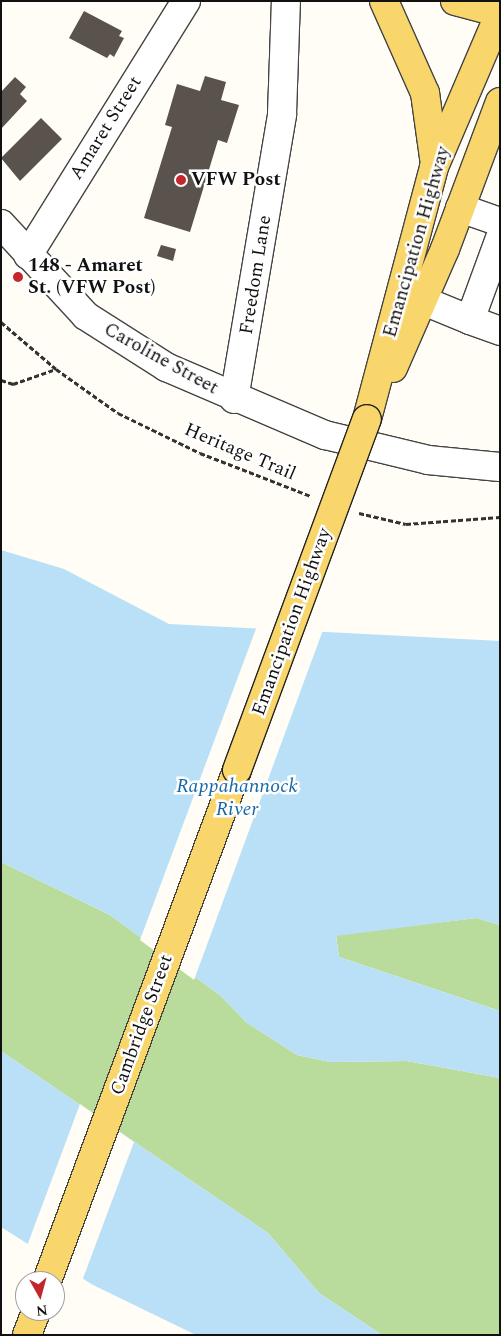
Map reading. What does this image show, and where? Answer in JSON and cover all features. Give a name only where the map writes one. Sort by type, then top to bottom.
[{"type":"main road","points":[[384,1],[425,93],[434,168]]},
{"type":"main road","points":[[455,1],[500,13]]},
{"type":"main road","name":"Emancipation Highway","points":[[237,770],[367,419],[434,168],[500,13]]},
{"type":"main road","name":"Emancipation Highway","points":[[367,419],[424,301],[500,102]]},
{"type":"main road","name":"Cambridge Street","points":[[51,1271],[237,770]]},
{"type":"main road","points":[[27,1335],[32,1321]]},
{"type":"street","name":"Amaret Street","points":[[28,255],[186,1]]},
{"type":"street","name":"Freedom Lane","points":[[234,399],[282,114],[286,1]]},
{"type":"street","points":[[460,208],[500,222]]},
{"type":"street","name":"Caroline Street","points":[[1,224],[86,316],[124,344],[234,399],[325,436],[428,460],[500,467]]},
{"type":"street","points":[[470,320],[500,238]]},
{"type":"street","points":[[424,301],[500,332]]},
{"type":"path","name":"Heritage Trail","points":[[1,322],[56,369],[127,417],[200,453],[313,497]]},
{"type":"path","points":[[1,380],[14,384],[56,369]]},
{"type":"path","points":[[349,510],[406,524],[500,517]]},
{"type":"green space","points":[[1,862],[110,915],[221,996],[246,1022],[297,1055],[330,1062],[407,1061],[500,1078],[500,1335],[382,1335],[319,1293],[268,1233],[1,1051]]},
{"type":"green space","points":[[476,918],[500,925],[500,1011],[339,957],[336,935]]},
{"type":"water","name":"Rappahannock River","points":[[1,550],[64,569],[169,624],[500,641],[500,925],[476,918],[336,936],[339,957],[500,1011],[500,1078],[407,1061],[330,1062],[297,1055],[246,1022],[221,996],[110,915],[1,862]]},
{"type":"water","points":[[1,1051],[268,1233],[319,1293],[382,1335],[196,1335],[93,1285],[1,1227]]},
{"type":"pier","points":[[257,626],[323,630],[194,980],[140,940]]},
{"type":"pier","points":[[80,1104],[134,1142],[82,1281],[27,1246]]},
{"type":"building","points":[[84,11],[122,31],[119,36],[124,38],[114,57],[110,54],[107,58],[69,38]]},
{"type":"building","name":"VFW Post","points":[[205,76],[226,82],[221,100],[239,105],[227,143],[218,140],[190,232],[144,218],[172,127],[165,125],[177,84],[200,91]]},
{"type":"building","points":[[15,77],[26,87],[20,94],[27,101],[1,129],[1,92]]},
{"type":"building","points":[[41,118],[62,139],[20,181],[1,158]]},
{"type":"building","points":[[161,245],[176,249],[173,261],[157,256]]},
{"type":"place","name":"VFW Post","points":[[181,180]]},
{"type":"place","name":"148 - Amaret St. (VFW Post)","points":[[18,277]]}]
